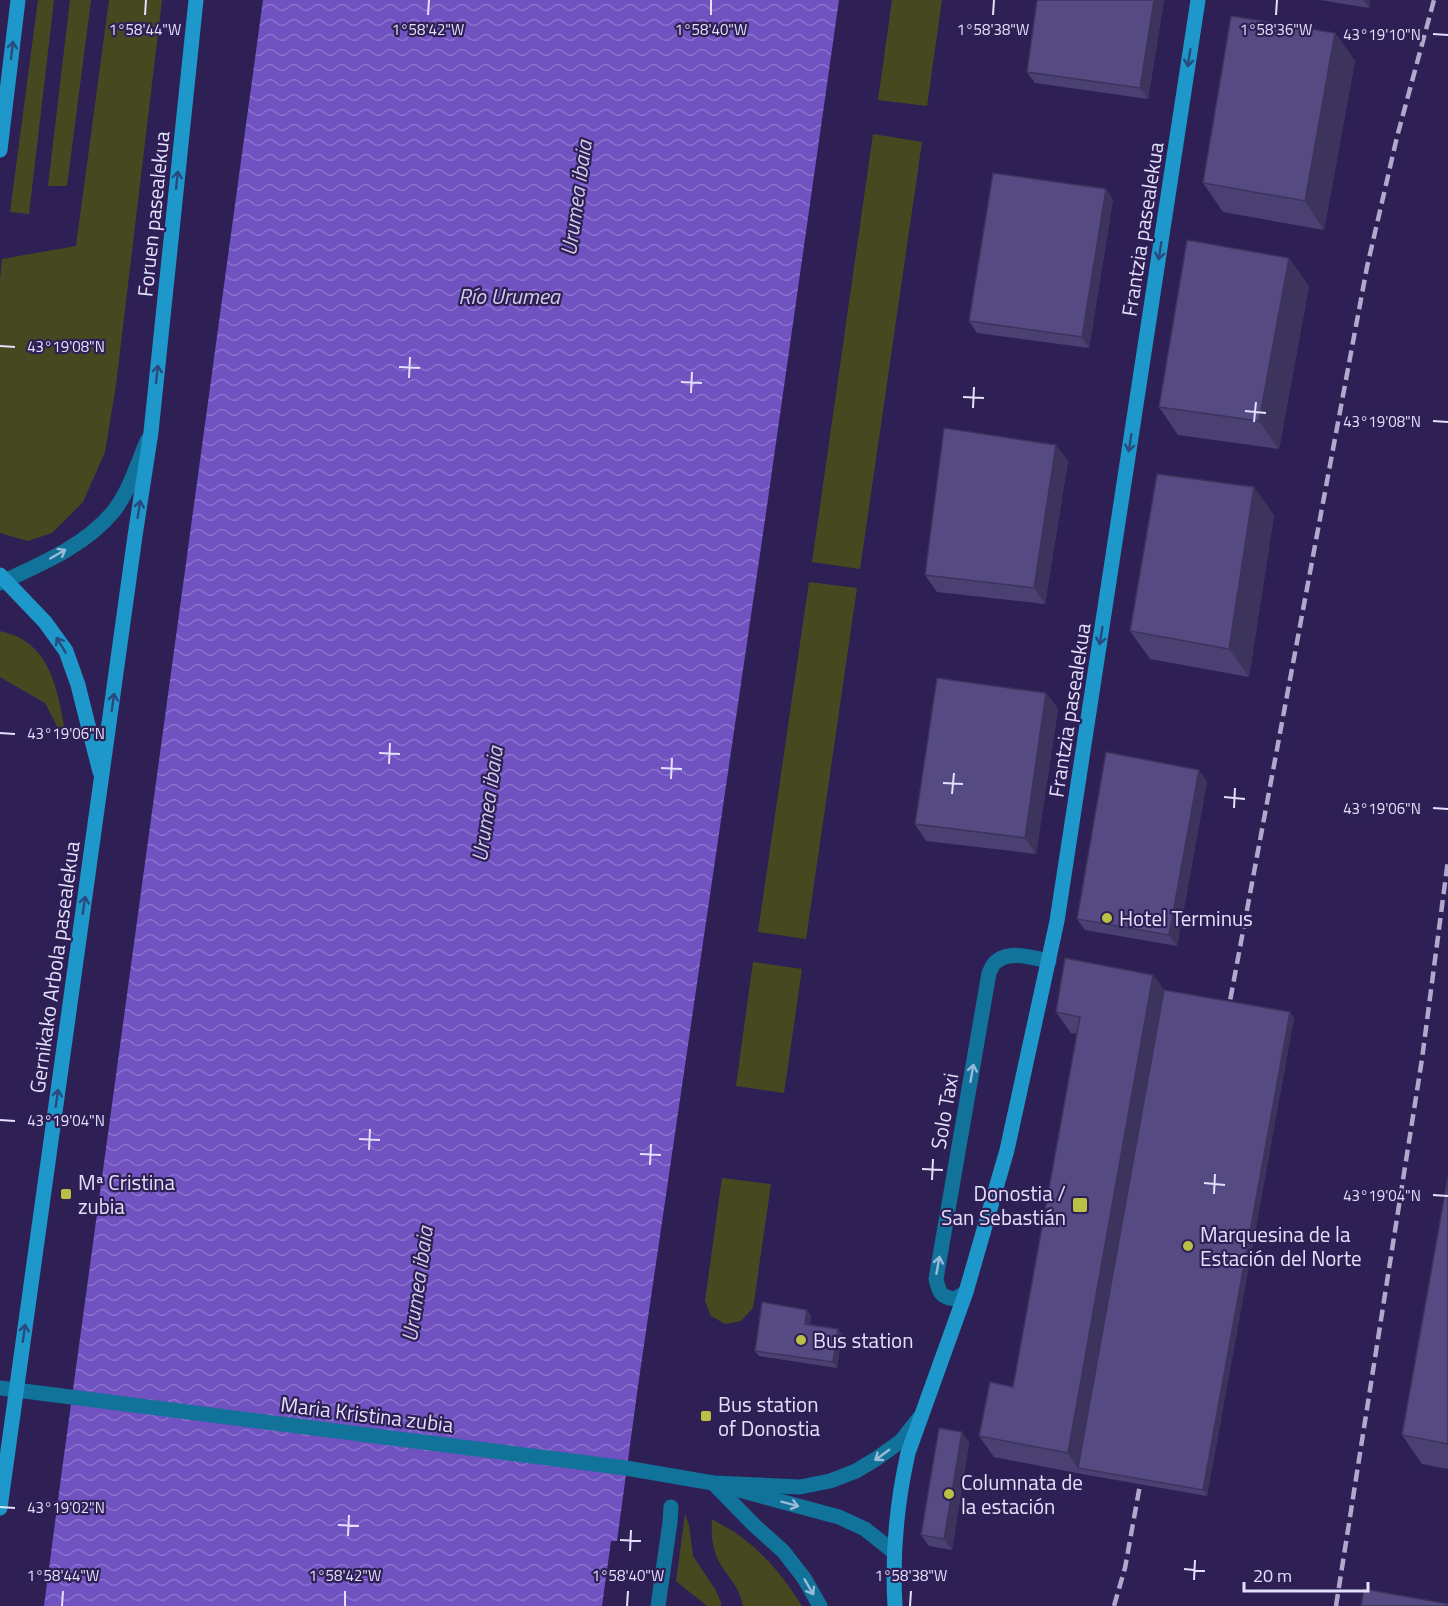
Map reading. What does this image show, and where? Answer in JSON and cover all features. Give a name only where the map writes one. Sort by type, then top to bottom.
[{"type":"main road","points":[[0,150],[18,0]]},
{"type":"main road","name":"Foruen pasealekua","points":[[151,432],[196,0]]},
{"type":"main road","name":"Frantzia pasealekua","points":[[895,1606],[894,1552],[902,1478],[922,1413],[966,1292],[1007,1150],[1064,883],[1198,0]]},
{"type":"main road","name":"Gernikako Arbola pasealekua","points":[[0,1508],[151,432]]},
{"type":"main road","points":[[2,580],[45,622],[66,651],[78,685],[102,781]]},
{"type":"street","points":[[2,580],[44,562],[95,530],[113,512],[127,490],[151,432]]},
{"type":"street","name":"Solo Taxi","points":[[966,1292],[955,1299],[945,1297],[938,1289],[936,1279],[989,973],[995,961],[1007,956],[1049,961]]},
{"type":"street","name":"Maria Kristina zubia","points":[[0,1388],[626,1468],[713,1483]]},
{"type":"street","name":"Frantzia pasealekua","points":[[713,1483],[800,1487],[830,1481],[876,1460],[901,1441],[922,1413]]},
{"type":"street","points":[[713,1483],[839,1517],[865,1529],[894,1552]]},
{"type":"street","points":[[713,1483],[783,1551],[804,1578],[820,1606]]},
{"type":"street","points":[[658,1606],[671,1507]]},
{"type":"green space","points":[[38,0],[54,0],[29,214],[10,212]]},
{"type":"green space","points":[[70,0],[91,0],[67,186],[48,186]]},
{"type":"green space","points":[[109,0],[162,0],[116,385],[105,452],[83,502],[52,533],[28,541],[0,533],[0,280],[2,259],[76,246]]},
{"type":"green space","points":[[892,0],[942,0],[927,106],[878,100]]},
{"type":"green space","points":[[873,134],[922,142],[860,569],[812,562]]},
{"type":"green space","points":[[809,582],[857,588],[806,939],[758,932]]},
{"type":"green space","points":[[0,631],[30,644],[39,654],[52,677],[65,731],[59,730],[45,703],[0,677]]},
{"type":"green space","points":[[753,962],[802,969],[784,1093],[736,1086]]},
{"type":"green space","points":[[722,1178],[771,1184],[753,1308],[741,1321],[725,1324],[711,1316],[705,1301]]},
{"type":"green space","points":[[685,1514],[689,1525],[693,1556],[715,1589],[721,1606],[707,1606],[676,1581]]},
{"type":"green space","points":[[712,1519],[737,1534],[767,1559],[802,1606],[743,1606],[737,1588],[721,1565],[714,1549]]},
{"type":"water","name":"Río Urumea","points":[[263,0],[839,0],[617,1541],[611,1541],[602,1606],[44,1606]]},
{"type":"building","points":[[1037,0],[1154,0],[1140,88],[1027,72]]},
{"type":"building","points":[[1231,16],[1335,33],[1305,201],[1203,183]]},
{"type":"building","points":[[993,173],[1106,189],[1082,337],[969,321]]},
{"type":"building","points":[[1187,240],[1289,258],[1259,421],[1159,407]]},
{"type":"building","points":[[944,428],[1056,445],[1034,588],[925,575]]},
{"type":"building","points":[[1157,474],[1254,487],[1229,649],[1130,631]]},
{"type":"building","points":[[937,678],[1046,693],[1025,838],[915,824]]},
{"type":"building","points":[[1106,752],[1199,770],[1169,935],[1077,919]]},
{"type":"building","points":[[1065,958],[1153,975],[1068,1453],[979,1436],[990,1382],[1013,1387],[1080,1017],[1056,1012]]},
{"type":"building","name":"Marquesina de la Estación del Norte","points":[[1164,990],[1290,1012],[1203,1490],[1078,1468]]},
{"type":"building","points":[[1448,1177],[1448,1444],[1402,1435]]},
{"type":"building","name":"Bus station","points":[[762,1302],[807,1310],[805,1324],[838,1329],[833,1362],[755,1351]]},
{"type":"building","points":[[939,1428],[962,1432],[944,1539],[921,1535]]},
{"type":"building","points":[[1364,1589],[1448,1604],[1448,1606],[1361,1606]]},
{"type":"railway","points":[[1227,1017],[1367,267],[1397,137],[1434,0]]},
{"type":"railway","points":[[1336,1606],[1422,1059],[1448,860]]},
{"type":"railway","points":[[1114,1606],[1125,1568],[1143,1468]]},
{"type":"place","name":"Hotel Terminus","points":[[1107,918]]},
{"type":"place","name":"Mª Cristina zubia","points":[[66,1194]]},
{"type":"place","name":"Donostia / San Sebastián","points":[[1080,1205]]},
{"type":"place","name":"Marquesina de la Estación del Norte","points":[[1188,1246]]},
{"type":"place","name":"Bus station","points":[[801,1340]]},
{"type":"place","name":"Bus station of Donostia","points":[[706,1416]]},
{"type":"place","name":"Columnata de la estación","points":[[949,1494]]},
{"type":"water label","name":"Urumea ibaia","points":[[576,198]]},
{"type":"water label","name":"Urumea ibaia","points":[[487,804]]},
{"type":"water label","name":"Urumea ibaia","points":[[417,1284]]}]
